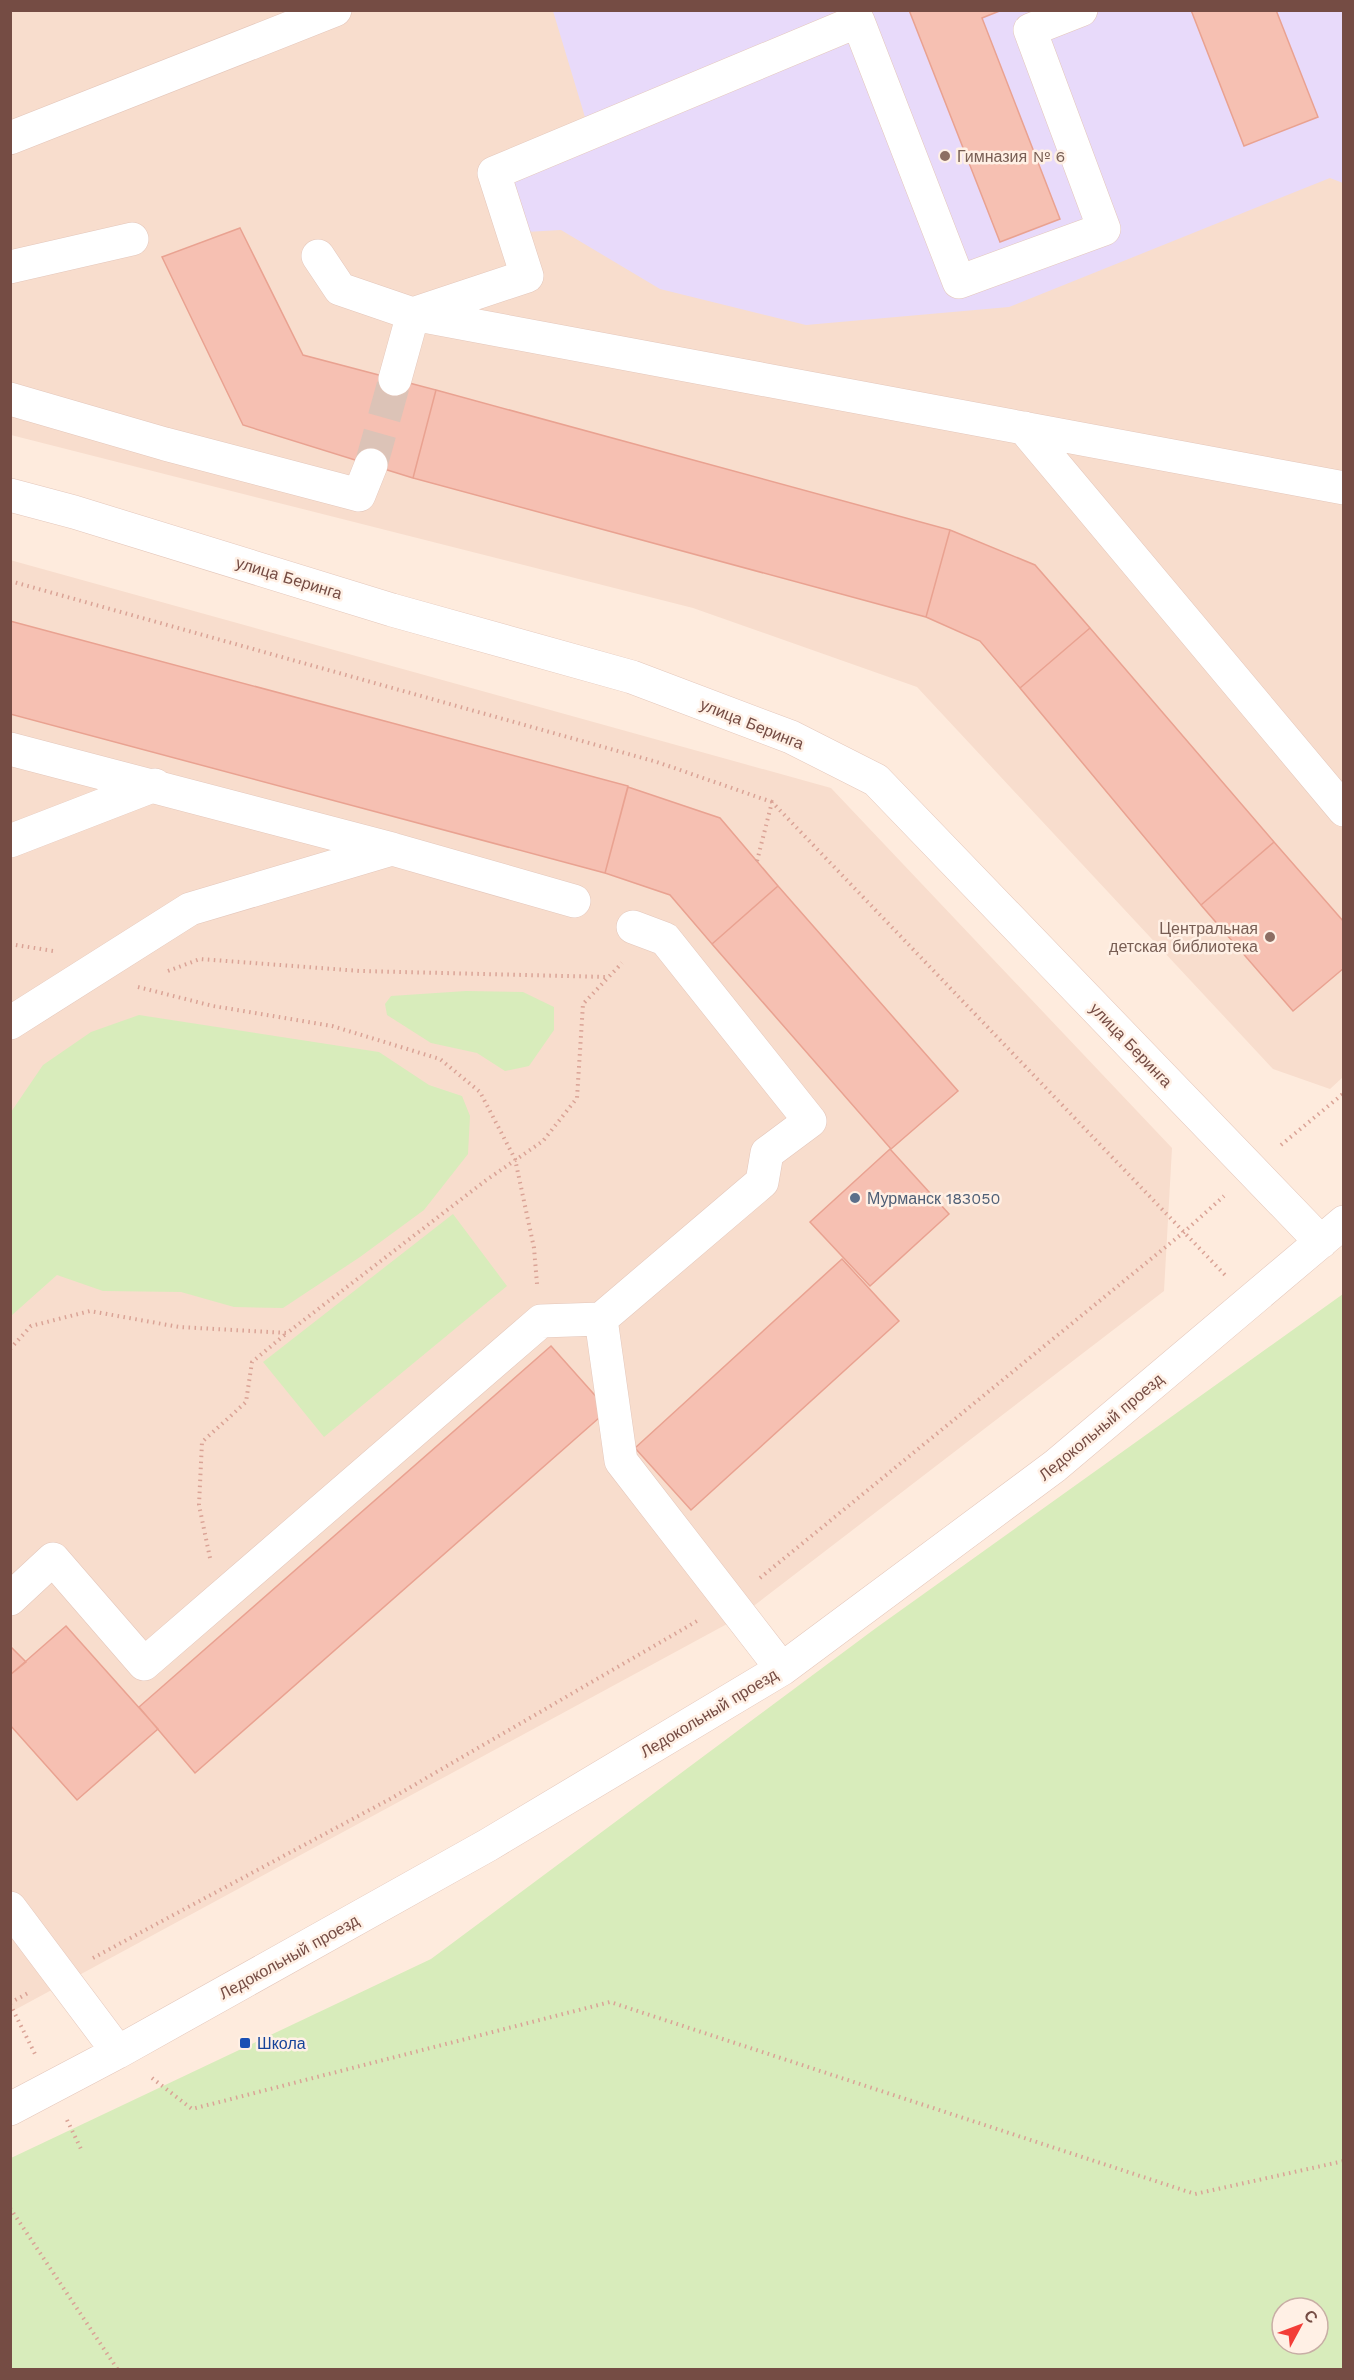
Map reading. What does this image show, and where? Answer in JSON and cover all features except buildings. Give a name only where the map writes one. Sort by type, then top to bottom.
[{"type":"street","points":[[10,138],[336,10]]},
{"type":"street","points":[[414,314],[527,276],[494,173],[858,21],[959,282],[1104,229],[1030,30],[1081,10]]},
{"type":"street","points":[[10,267],[132,239]]},
{"type":"street","points":[[318,255],[340,289],[414,314],[1344,488]]},
{"type":"street","points":[[395,380],[414,314]]},
{"type":"street","points":[[10,399],[165,444],[359,495],[371,465]]},
{"type":"street","points":[[1024,428],[1344,810]]},
{"type":"street","name":"улица Беринга","points":[[10,495],[74,512],[392,610],[632,676],[791,737],[876,780],[1332,1232]]},
{"type":"street","points":[[10,749],[155,785],[574,901]]},
{"type":"street","points":[[10,841],[155,785]]},
{"type":"street","points":[[10,1023],[190,909],[392,849]]},
{"type":"street","points":[[10,1599],[53,1559],[144,1664],[541,1321],[601,1319],[762,1182],[767,1153],[810,1121],[665,939],[633,927]]},
{"type":"street","name":"Ледокольный проезд","points":[[10,2109],[118,2052],[488,1845],[782,1669],[1055,1466],[1332,1232]]},
{"type":"street","points":[[601,1319],[621,1461],[782,1669]]},
{"type":"street","points":[[10,1908],[118,2052]]},
{"type":"path","points":[[10,13],[16,10]]},
{"type":"path","points":[[10,581],[657,762],[772,802],[1250,1301]]},
{"type":"path","points":[[757,861],[772,802]]},
{"type":"path","points":[[215,1602],[212,1569],[199,1505],[202,1442],[246,1402],[252,1362],[515,1159],[543,1141],[577,1098],[583,1004],[620,964],[665,939]]},
{"type":"path","points":[[10,944],[45,949],[104,963]]},
{"type":"path","points":[[160,974],[200,959],[360,971],[608,977]]},
{"type":"path","points":[[140,981],[130,985],[213,1006],[332,1026],[440,1059],[480,1092],[515,1159],[534,1248],[541,1321]]},
{"type":"path","points":[[10,1349],[32,1326],[90,1311],[179,1327],[287,1333]]},
{"type":"path","points":[[118,2052],[192,2109],[610,2002],[1195,2194],[1344,2161]]},
{"type":"path","points":[[10,2208],[118,2370]]},
{"type":"shaded area","points":[[10,11],[1343,11],[1343,1077],[1330,1089],[1273,1069],[917,687],[693,608],[11,435]]},
{"type":"shaded area","name":"Гимназия № 6","points":[[553,11],[1343,11],[1343,183],[1330,178],[1009,307],[806,325],[660,289],[561,230],[506,233],[500,175],[591,137]]},
{"type":"shaded area","points":[[10,560],[831,788],[1172,1148],[1164,1291],[738,1618],[11,2012]]},
{"type":"green space","points":[[466,991],[523,992],[554,1007],[554,1030],[529,1066],[505,1071],[477,1053],[431,1043],[387,1015],[385,1004],[391,996]]},
{"type":"green space","points":[[139,1015],[379,1052],[429,1085],[462,1096],[470,1116],[468,1154],[424,1210],[360,1257],[283,1308],[234,1307],[181,1292],[103,1291],[57,1275],[11,1316],[11,1112],[43,1065],[91,1032]]},
{"type":"green space","points":[[453,1214],[507,1286],[324,1437],[263,1362]]},
{"type":"green space","points":[[1343,1294],[1343,2369],[11,2369],[11,2158],[431,1959],[876,1628]]},
{"type":"tunnel","points":[[371,465],[395,379]]},
{"type":"place","name":"Гимназия № 6","points":[[945,156]]},
{"type":"place","name":"Центральная детская библиотека","points":[[1270,937]]},
{"type":"place","name":"Мурманск 183050","points":[[855,1198]]},
{"type":"place","name":"Школа","points":[[245,2043]]}]
